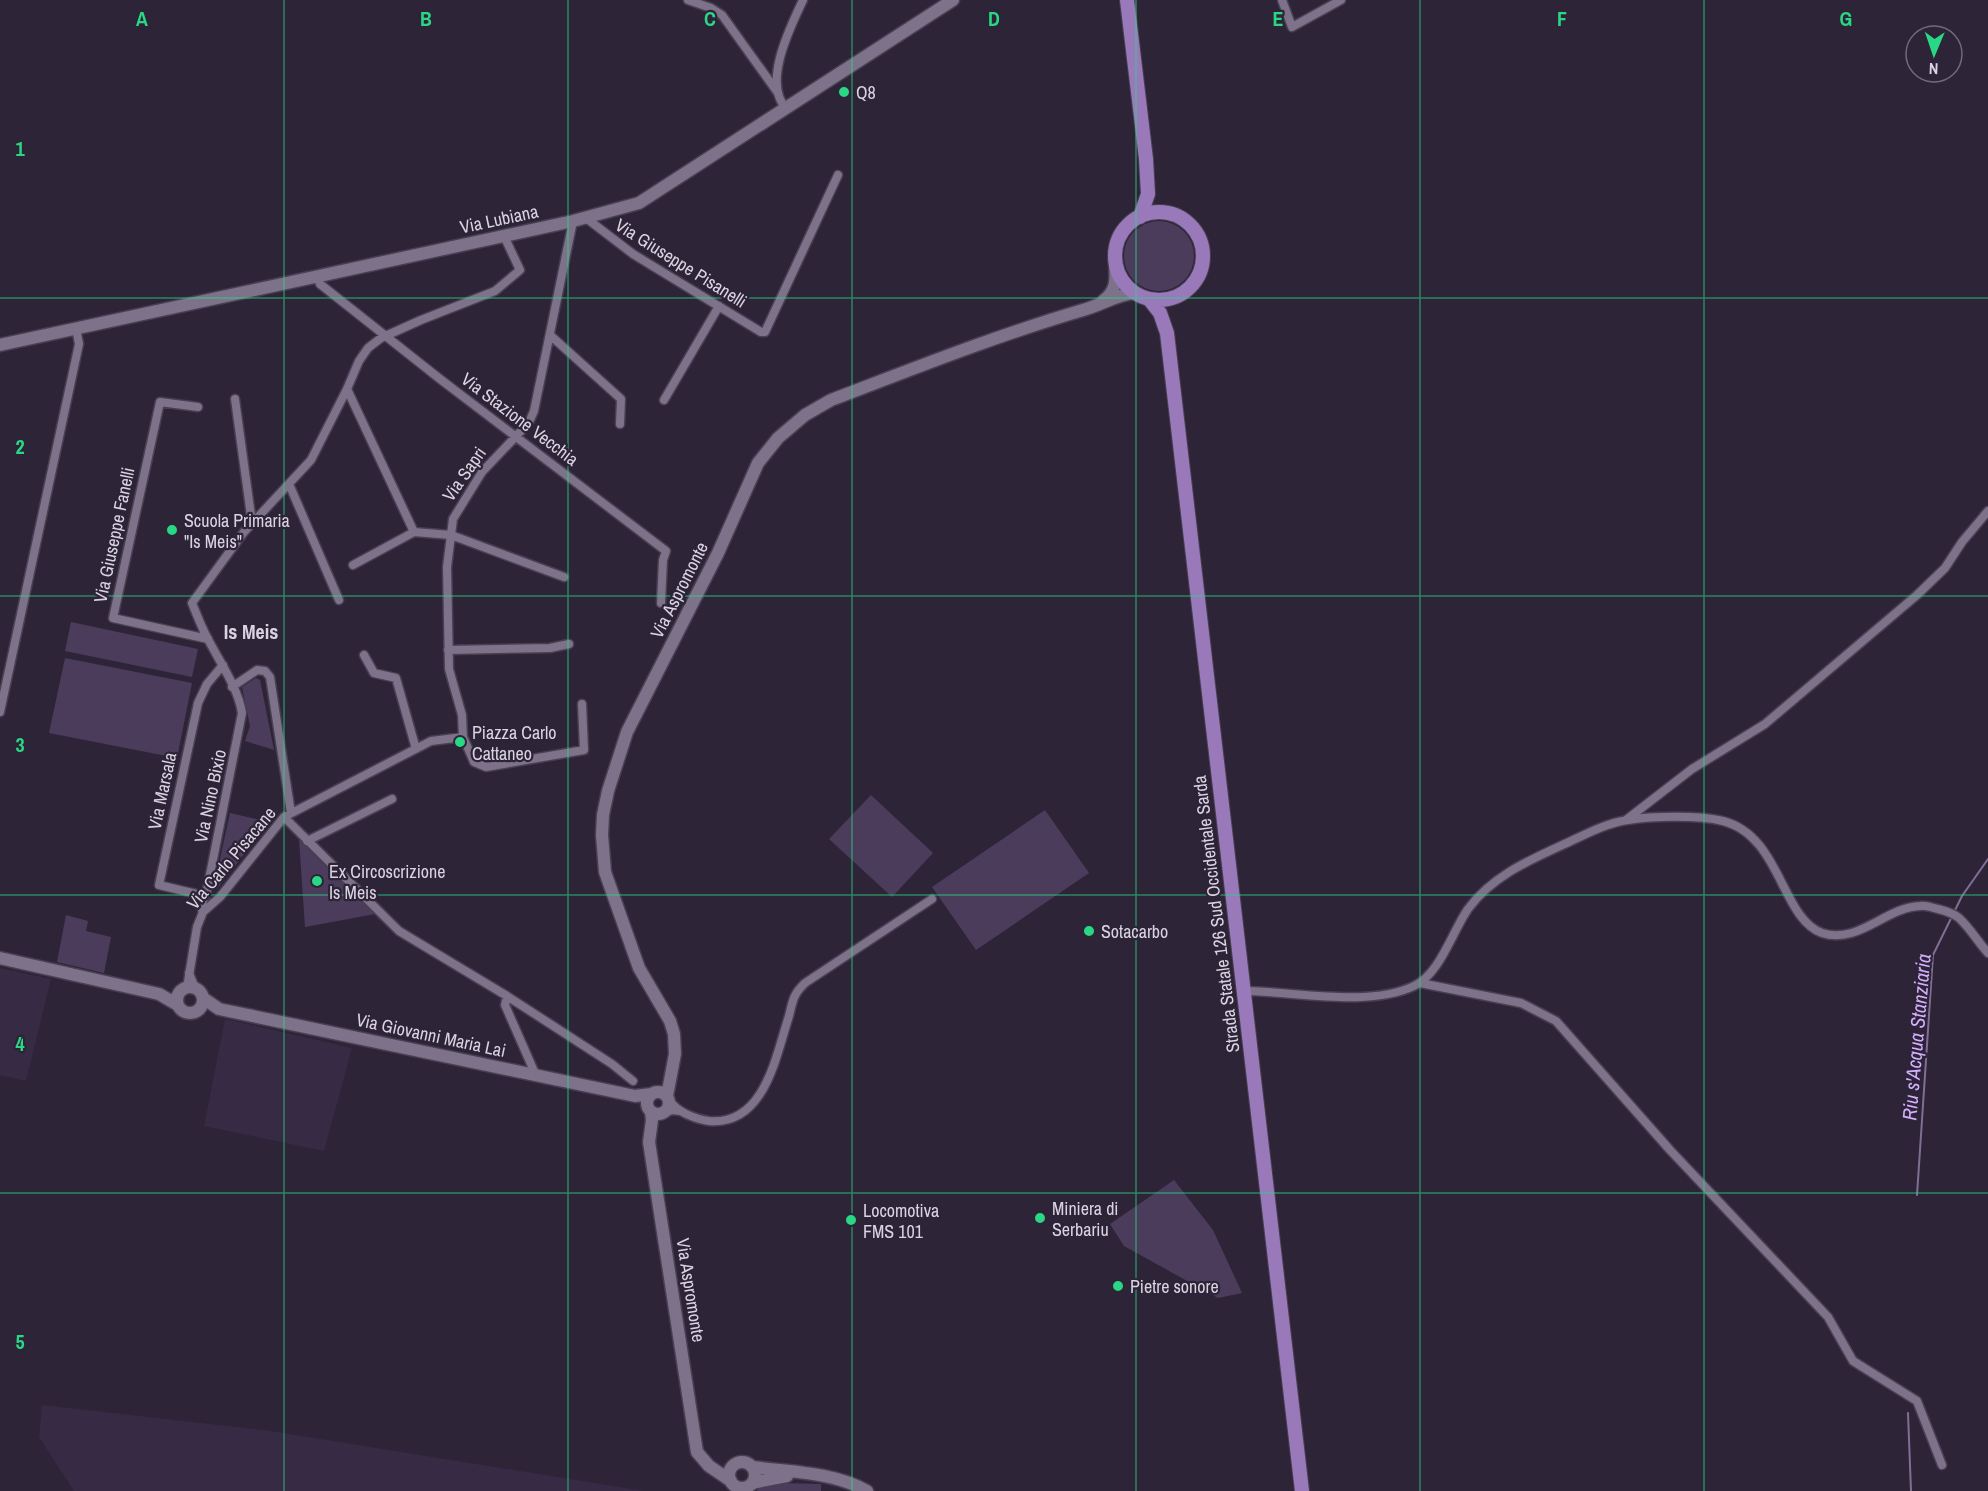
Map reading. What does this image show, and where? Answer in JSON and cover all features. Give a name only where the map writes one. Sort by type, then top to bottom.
[{"type":"main road","name":"Via Lubiana","points":[[0,345],[579,220],[639,203],[787,109],[940,4],[953,0]]},
{"type":"main road","points":[[1127,0],[1148,194],[1140,217]]},
{"type":"main road","points":[[1146,169],[1151,191],[1156,202],[1166,213]]},
{"type":"main road","points":[[1153,213],[1166,213],[1179,218],[1198,236],[1202,249],[1202,263],[1198,276],[1185,291],[1161,300],[1149,299],[1135,293],[1122,280],[1115,262],[1116,249],[1120,236],[1140,217],[1153,213]]},
{"type":"main road","name":"Via Aspromonte","points":[[1090,308],[1109,297],[1114,290],[1115,262]]},
{"type":"main road","name":"Via Aspromonte","points":[[743,1487],[709,1466],[697,1452],[649,1142],[675,1054],[674,1034],[670,1021],[639,968],[605,872],[602,855],[603,815],[615,765],[627,732],[718,553],[758,463],[777,438],[805,415],[831,400],[1023,328],[1135,293]]},
{"type":"main road","points":[[1167,333],[1173,297]]},
{"type":"main road","points":[[1149,299],[1160,313],[1167,333]]},
{"type":"main road","name":"Strada Statale 126 Sud Occidentale Sarda","points":[[1167,333],[1302,1491]]},
{"type":"main road","name":"Via Giovanni Maria Lai","points":[[0,958],[161,995],[190,997],[219,1009],[533,1074],[659,1103]]},
{"type":"main road","points":[[704,1459],[713,1463],[734,1465],[744,1462],[752,1467],[851,1482],[867,1491]]},
{"type":"main road","points":[[734,1465],[730,1472],[743,1487]]},
{"type":"main road","points":[[743,1487],[755,1473],[752,1467]]},
{"type":"main road","points":[[743,1487],[777,1477],[806,1474]]},
{"type":"street","points":[[688,0],[711,8],[722,15],[778,93]]},
{"type":"street","points":[[787,109],[781,103],[778,93],[777,67],[787,34],[803,0]]},
{"type":"street","points":[[1282,0],[1292,27],[1341,0]]},
{"type":"street","name":"Via Giuseppe Pisanelli","points":[[579,220],[761,332],[765,332],[838,175]]},
{"type":"street","name":"Via Sapri","points":[[463,737],[462,715],[449,669],[448,650],[447,567],[453,519],[482,472],[530,420],[534,411],[550,335],[579,220]]},
{"type":"street","points":[[252,523],[311,460],[359,361],[368,348],[387,335],[495,291],[520,270],[504,236]]},
{"type":"street","name":"Via Stazione Vecchia","points":[[317,276],[320,284],[440,379],[666,551],[663,560],[661,603]]},
{"type":"street","points":[[664,399],[719,306]]},
{"type":"street","points":[[0,712],[79,344],[76,328]]},
{"type":"street","points":[[550,335],[621,399],[620,424]]},
{"type":"street","points":[[347,389],[414,532]]},
{"type":"street","points":[[235,399],[252,523]]},
{"type":"street","name":"Via Giuseppe Fanelli","points":[[198,407],[160,402],[113,618],[208,639]]},
{"type":"street","points":[[289,484],[339,600]]},
{"type":"street","points":[[1626,820],[1692,768],[1765,724],[1917,595],[1945,568],[1962,542],[1988,511]]},
{"type":"street","name":"Via Nino Bixio","points":[[203,912],[201,906],[206,893],[242,724],[240,702],[192,603],[252,523]]},
{"type":"street","points":[[353,565],[414,532],[451,535],[564,577]]},
{"type":"street","points":[[448,650],[550,648],[569,644]]},
{"type":"street","points":[[364,655],[374,674],[386,674],[396,678],[416,749]]},
{"type":"street","name":"Via Marsala","points":[[206,893],[159,885],[198,703],[207,684],[223,665]]},
{"type":"street","points":[[232,687],[257,670],[265,671],[270,677],[287,815],[307,841],[399,931],[507,996],[612,1064],[633,1081]]},
{"type":"street","points":[[463,737],[474,762],[486,767],[584,750],[582,704]]},
{"type":"street","name":"Via Carlo Pisacane","points":[[190,997],[189,973],[197,927],[203,912],[220,897],[287,815],[431,741],[463,737]]},
{"type":"street","points":[[307,841],[392,799]]},
{"type":"street","points":[[1243,991],[1273,991],[1337,998],[1395,992],[1420,983],[1440,959],[1468,909],[1499,879],[1518,866],[1597,829],[1626,820],[1677,817],[1723,821],[1746,831],[1762,848],[1797,910],[1812,929],[1825,934],[1850,933],[1894,914],[1921,906],[1948,911],[1959,917],[1988,952]]},
{"type":"street","points":[[206,893],[220,897]]},
{"type":"street","points":[[659,1103],[672,1105],[699,1119],[713,1121],[730,1119],[750,1108],[763,1089],[796,994],[805,983],[932,899]]},
{"type":"street","points":[[1420,983],[1521,1003],[1556,1021],[1670,1150],[1828,1317],[1853,1360],[1917,1401],[1942,1465]]},
{"type":"street","points":[[507,996],[505,1005],[534,1071],[533,1074]]},
{"type":"shaded area","points":[[1159,221],[1172,224],[1184,231],[1191,243],[1194,256],[1191,269],[1184,281],[1172,288],[1159,291],[1146,288],[1134,281],[1127,269],[1124,256],[1127,243],[1134,231],[1146,224]]},
{"type":"shaded area","points":[[71,622],[198,649],[192,677],[65,651]]},
{"type":"shaded area","points":[[65,658],[192,683],[177,758],[49,733]]},
{"type":"shaded area","points":[[256,678],[260,680],[274,750],[245,741],[250,726],[242,687]]},
{"type":"shaded area","points":[[871,795],[933,853],[892,897],[829,839]]},
{"type":"shaded area","points":[[1045,810],[1089,873],[976,950],[932,887]]},
{"type":"shaded area","points":[[230,813],[269,822],[217,889],[214,886]]},
{"type":"shaded area","points":[[299,839],[375,914],[305,927]]},
{"type":"shaded area","points":[[66,915],[88,921],[86,931],[111,937],[104,973],[57,962]]},
{"type":"shaded area","points":[[0,968],[51,979],[26,1081],[0,1075]]},
{"type":"shaded area","points":[[225,1019],[352,1048],[324,1151],[204,1126]]},
{"type":"shaded area","points":[[1174,1180],[1213,1230],[1242,1293],[1218,1298],[1124,1246],[1110,1224]]},
{"type":"shaded area","points":[[42,1405],[271,1431],[644,1491],[74,1491],[39,1437]]},
{"type":"shaded area","points":[[764,1484],[821,1484],[821,1491],[756,1491]]},
{"type":"waterway","name":"Riu s'Acqua Stanziaria","points":[[1917,1195],[1933,955],[1962,896],[1988,859]]},
{"type":"waterway","name":"Riu s'Acqua Stanziaria","points":[[1908,1413],[1911,1491]]},
{"type":"place","name":"Q8","points":[[844,92]]},
{"type":"place","name":"Scuola Primaria \"Is Meis\"","points":[[172,530]]},
{"type":"place","name":"Piazza Carlo Cattaneo","points":[[460,742]]},
{"type":"place","name":"Ex Circoscrizione Is Meis","points":[[317,881]]},
{"type":"place","name":"Sotacarbo","points":[[1089,931]]},
{"type":"place","name":"Miniera di Serbariu","points":[[1040,1218]]},
{"type":"place","name":"Locomotiva FMS 101","points":[[851,1220]]},
{"type":"place","name":"Pietre sonore","points":[[1118,1286]]},
{"type":"district","name":"Is Meis","points":[[251,631]]}]
